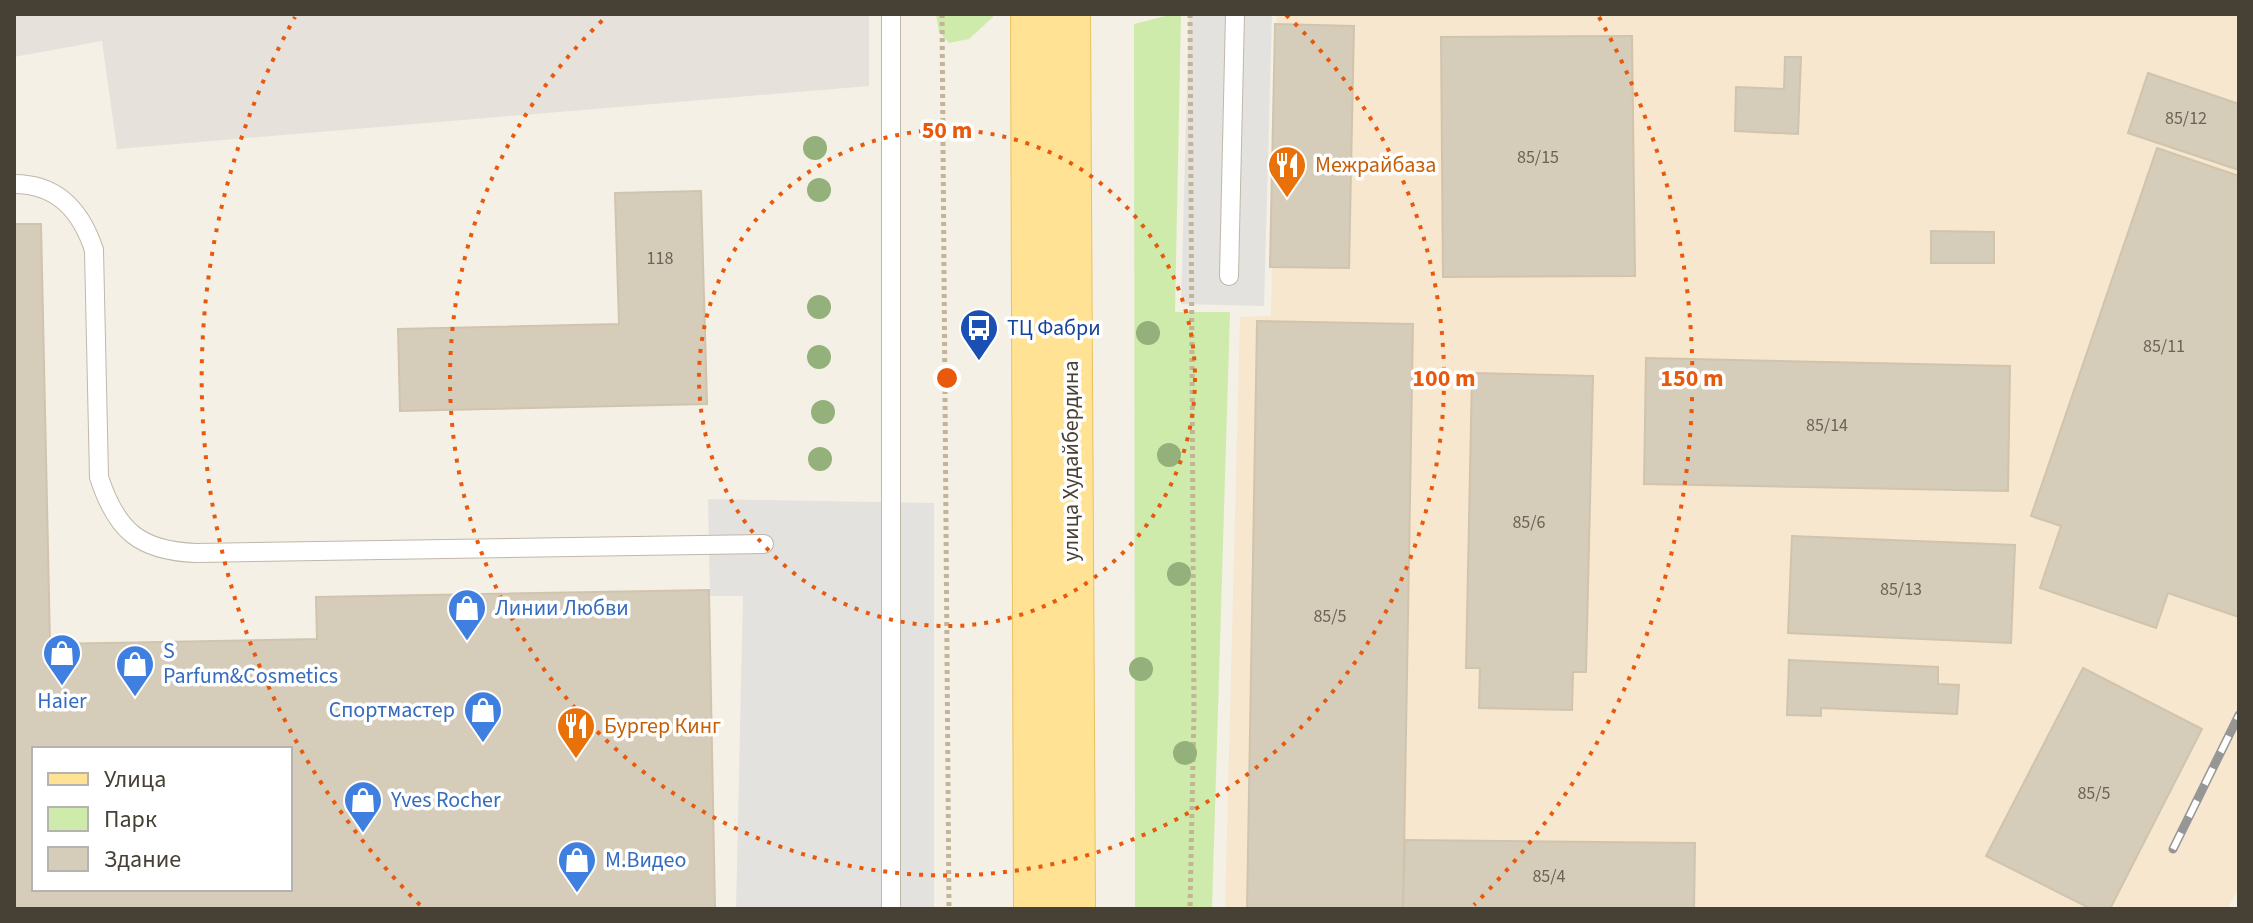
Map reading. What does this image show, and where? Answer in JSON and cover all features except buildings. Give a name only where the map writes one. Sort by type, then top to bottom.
[{"type":"main road","name":"улица Худайбердина","points":[[1033,14],[1036,909]]},
{"type":"main road","name":"улица Худайбердина","points":[[1068,14],[1073,909]]},
{"type":"lane","points":[[891,14],[891,909]]},
{"type":"lane","points":[[1229,276],[1235,14]]},
{"type":"lane","points":[[14,184],[48,190],[70,204],[86,225],[94,250],[99,477],[109,508],[126,531],[146,544],[169,552],[196,553],[764,544]]},
{"type":"path","points":[[942,14],[949,909]]},
{"type":"path","points":[[1190,14],[1194,712],[1190,909]]},
{"type":"shaded area","points":[[14,14],[869,14],[869,86],[117,149],[102,41],[14,57]]},
{"type":"shaded area","points":[[1189,14],[1272,14],[1264,306],[1181,304]]},
{"type":"shaded area","points":[[1277,14],[2239,14],[2239,888],[2227,909],[1225,909],[1240,317],[1271,316]]},
{"type":"shaded area","points":[[708,499],[934,503],[934,909],[736,909],[743,596],[710,596]]},
{"type":"green space","points":[[936,14],[993,14],[993,17],[969,39],[949,43],[939,32]]},
{"type":"green space","points":[[1181,14],[1175,312],[1230,312],[1212,909],[1135,909],[1134,24]]},
{"type":"railway","points":[[2173,849],[2239,715]]},
{"type":"place","name":"Межрайбаза","points":[[1287,199]]},
{"type":"place","name":"ТЦ Фабри","points":[[979,362]]},
{"type":"place","name":"Линии Любви","points":[[467,642]]},
{"type":"place","name":"Haier","points":[[62,687]]},
{"type":"place","name":"S Parfum&Cosmetics","points":[[135,698]]},
{"type":"place","name":"Спортмастер","points":[[483,744]]},
{"type":"place","name":"Бургер Кинг","points":[[576,760]]},
{"type":"place","name":"Yves Rocher","points":[[363,834]]},
{"type":"place","name":"М.Видео","points":[[577,894]]}]
